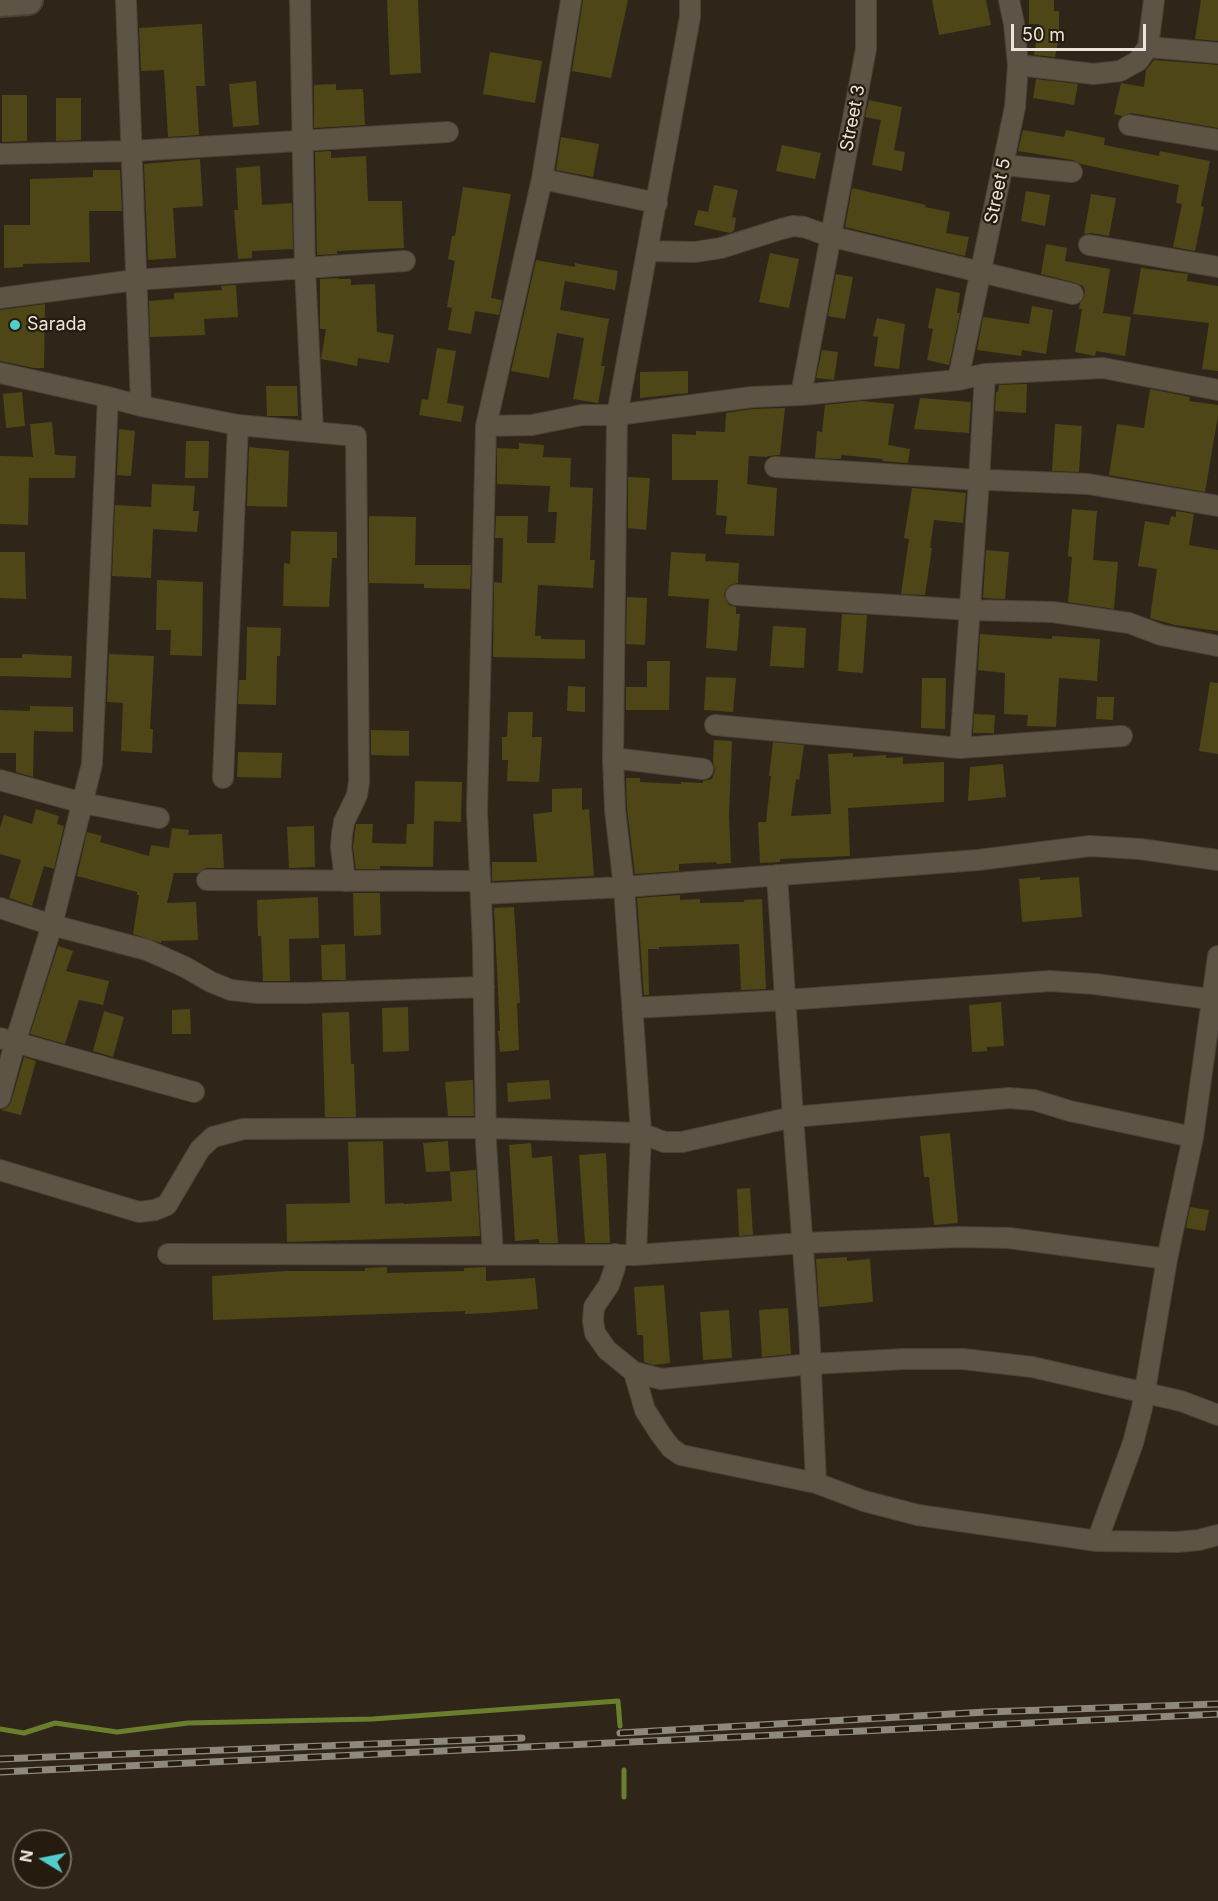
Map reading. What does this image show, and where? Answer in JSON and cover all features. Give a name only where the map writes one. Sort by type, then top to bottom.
[{"type":"main road","points":[[0,2],[28,0]]},
{"type":"street","points":[[126,0],[141,406]]},
{"type":"street","points":[[300,0],[305,268],[313,432]]},
{"type":"street","points":[[493,1254],[486,1128],[484,987],[477,811],[486,426],[542,179],[571,0]]},
{"type":"street","points":[[636,1255],[641,1133],[624,888],[615,810],[617,415],[690,17],[690,0]]},
{"type":"street","name":"Street 3","points":[[801,395],[866,49],[866,0]]},
{"type":"street","name":"Street 5","points":[[958,380],[1015,107],[1018,65],[1009,0]]},
{"type":"street","points":[[1018,65],[1094,74],[1120,71],[1138,61],[1148,47],[1154,0]]},
{"type":"street","points":[[1148,47],[1218,54]]},
{"type":"street","points":[[1129,124],[1218,140]]},
{"type":"street","points":[[0,154],[132,151],[448,132]]},
{"type":"street","points":[[1004,165],[1072,172]]},
{"type":"street","points":[[542,179],[657,202]]},
{"type":"street","points":[[647,251],[695,252],[721,248],[793,226],[804,227],[830,236],[1073,294]]},
{"type":"street","points":[[1089,245],[1218,267]]},
{"type":"street","points":[[0,298],[135,280],[405,261]]},
{"type":"street","points":[[486,426],[532,425],[582,415],[617,415],[752,397],[801,395],[958,380],[985,374],[1103,368],[1218,390]]},
{"type":"street","points":[[0,373],[141,406],[238,425],[356,436],[359,782],[357,795],[344,822],[342,834],[341,847],[345,881]]},
{"type":"street","points":[[960,748],[985,374]]},
{"type":"street","points":[[0,1098],[9,1041],[52,925],[92,764],[108,398]]},
{"type":"street","points":[[224,778],[238,425]]},
{"type":"street","points":[[775,467],[979,480],[1088,484],[1218,506]]},
{"type":"street","points":[[736,595],[970,610],[1053,612],[1129,623],[1161,635],[1218,646]]},
{"type":"street","points":[[715,725],[960,748],[1122,736]]},
{"type":"street","points":[[614,758],[703,769]]},
{"type":"street","points":[[0,780],[83,803],[159,818]]},
{"type":"street","points":[[207,880],[624,888],[978,860],[1090,846],[1140,849],[1218,860]]},
{"type":"street","points":[[777,875],[811,1364],[816,1483]]},
{"type":"street","points":[[0,908],[52,925],[147,950],[231,990],[258,993],[306,993],[484,987]]},
{"type":"street","points":[[1097,1541],[1132,1443],[1144,1392],[1167,1258],[1193,1137],[1214,1000],[1218,956]]},
{"type":"street","points":[[632,1008],[786,1000],[1050,981],[1095,984],[1214,1000]]},
{"type":"street","points":[[9,1041],[194,1092]]},
{"type":"street","points":[[0,1170],[139,1212],[155,1210],[167,1205],[200,1149],[213,1137],[243,1129],[486,1128],[641,1133],[664,1142],[682,1142],[793,1117],[1009,1098],[1034,1100],[1070,1111],[1193,1137]]},
{"type":"street","points":[[168,1254],[636,1255],[803,1243],[960,1237],[1010,1238],[1167,1258]]},
{"type":"street","points":[[615,1254],[615,1268],[609,1285],[594,1307],[593,1321],[595,1333],[607,1350],[634,1372],[661,1379],[811,1364],[904,1359],[963,1359],[1032,1367],[1181,1401],[1218,1415]]},
{"type":"street","points":[[634,1372],[645,1410],[661,1436],[675,1452],[681,1455],[816,1483],[864,1501],[918,1515],[1097,1541],[1177,1542],[1218,1535]]},
{"type":"building","points":[[387,0],[418,0],[421,73],[390,75]]},
{"type":"building","points":[[583,0],[628,0],[611,78],[572,71]]},
{"type":"building","points":[[932,0],[986,0],[991,25],[939,35]]},
{"type":"building","points":[[1029,0],[1054,0],[1054,11],[1059,11],[1059,36],[1055,57],[1034,55],[1039,24],[1029,24]]},
{"type":"building","points":[[1201,0],[1218,0],[1218,41],[1195,39]]},
{"type":"building","points":[[202,24],[205,86],[196,86],[199,135],[168,137],[164,70],[141,71],[139,28]]},
{"type":"building","points":[[490,52],[542,61],[535,103],[483,94]]},
{"type":"building","points":[[1154,60],[1218,65],[1218,128],[1131,113],[1122,116],[1114,114],[1121,83],[1144,87],[1146,70]]},
{"type":"building","points":[[1036,79],[1078,84],[1074,105],[1033,98]]},
{"type":"building","points":[[256,81],[259,125],[233,127],[229,84]]},
{"type":"building","points":[[336,84],[336,90],[363,89],[365,125],[314,128],[314,85]]},
{"type":"building","points":[[2,95],[27,95],[27,141],[2,142]]},
{"type":"building","points":[[56,98],[81,98],[81,140],[56,141]]},
{"type":"building","points":[[869,100],[902,107],[894,150],[905,152],[902,171],[872,165],[881,120],[865,117]]},
{"type":"building","points":[[1023,130],[1064,137],[1066,130],[1105,138],[1104,145],[1159,156],[1160,151],[1210,161],[1195,251],[1173,247],[1182,204],[1176,203],[1179,185],[1081,164],[1073,160],[1018,151]]},
{"type":"building","points":[[561,137],[599,144],[593,177],[556,170]]},
{"type":"building","points":[[782,145],[821,153],[815,179],[776,171]]},
{"type":"building","points":[[331,151],[331,158],[366,156],[368,201],[402,201],[404,248],[337,251],[337,254],[317,255],[315,152]]},
{"type":"building","points":[[200,159],[203,206],[173,208],[176,258],[148,260],[144,164]]},
{"type":"building","points":[[260,166],[262,205],[292,203],[293,249],[252,251],[252,258],[238,259],[234,210],[238,210],[236,168]]},
{"type":"building","points":[[93,170],[120,170],[122,211],[89,211],[90,262],[23,264],[23,267],[4,268],[4,225],[30,225],[30,179],[93,177]]},
{"type":"building","points":[[714,185],[738,190],[732,217],[736,218],[734,231],[730,233],[694,225],[698,210],[708,212]]},
{"type":"building","points":[[463,187],[511,194],[491,298],[502,300],[499,315],[475,311],[471,334],[448,330],[452,308],[447,307],[455,261],[448,259],[452,236],[455,236]]},
{"type":"building","points":[[852,188],[950,212],[946,233],[969,237],[965,256],[845,227]]},
{"type":"building","points":[[1026,191],[1050,195],[1045,226],[1021,221]]},
{"type":"building","points":[[1091,194],[1116,198],[1109,236],[1084,234]]},
{"type":"building","points":[[1046,244],[1067,248],[1065,261],[1110,269],[1103,313],[1131,317],[1125,356],[1096,351],[1095,356],[1075,352],[1082,309],[1079,309],[1085,291],[1083,286],[1076,283],[1041,274]]},
{"type":"building","points":[[770,253],[799,259],[789,308],[759,302]]},
{"type":"building","points":[[536,260],[575,267],[575,263],[618,271],[615,290],[565,281],[560,310],[609,319],[601,366],[605,366],[598,403],[573,399],[584,338],[557,333],[549,378],[511,371]]},
{"type":"building","points":[[1141,268],[1188,274],[1187,281],[1218,286],[1218,371],[1202,369],[1209,323],[1133,314]]},
{"type":"building","points":[[836,274],[853,277],[845,319],[828,316]]},
{"type":"building","points":[[320,279],[351,279],[351,285],[375,284],[377,332],[394,335],[389,363],[358,358],[357,366],[321,359],[326,329],[320,329]]},
{"type":"building","points":[[236,285],[238,317],[204,319],[205,335],[150,337],[149,301],[174,299],[174,293],[222,290],[221,286]]},
{"type":"building","points":[[936,288],[960,293],[957,313],[960,313],[949,365],[927,360],[933,329],[928,328]]},
{"type":"building","points":[[45,304],[44,368],[0,361],[0,310]]},
{"type":"building","points":[[1032,306],[1053,310],[1046,354],[1022,350],[1021,356],[977,350],[983,317],[1029,324]]},
{"type":"building","points":[[877,318],[905,324],[899,369],[874,366],[878,337],[873,336]]},
{"type":"building","points":[[437,348],[456,351],[447,403],[464,406],[461,422],[419,415],[422,399],[428,400]]},
{"type":"building","points":[[822,350],[838,352],[834,380],[816,378]]},
{"type":"building","points":[[688,371],[688,393],[640,398],[640,372]]},
{"type":"building","points":[[1027,384],[1026,413],[995,411],[996,392],[998,392],[999,385]]},
{"type":"building","points":[[266,386],[297,386],[298,416],[267,416]]},
{"type":"building","points":[[1150,389],[1190,397],[1189,401],[1218,405],[1205,492],[1109,475],[1117,424],[1144,428]]},
{"type":"building","points":[[22,392],[25,426],[6,428],[3,394]]},
{"type":"building","points":[[920,398],[971,402],[969,433],[914,429]]},
{"type":"building","points":[[862,401],[894,404],[888,445],[910,449],[908,463],[841,455],[841,459],[815,458],[817,431],[822,432],[825,405]]},
{"type":"building","points":[[785,408],[780,455],[749,456],[747,484],[777,488],[774,536],[725,534],[727,516],[716,515],[718,480],[672,480],[672,434],[696,435],[696,431],[725,432],[726,413]]},
{"type":"building","points":[[52,422],[55,455],[76,456],[75,478],[29,478],[28,525],[0,524],[0,456],[33,457],[30,424]]},
{"type":"building","points":[[1055,424],[1082,426],[1079,472],[1052,471]]},
{"type":"building","points":[[119,429],[135,431],[131,476],[117,475]]},
{"type":"building","points":[[186,441],[209,441],[208,478],[185,478]]},
{"type":"building","points":[[519,443],[544,445],[543,457],[571,458],[570,487],[593,488],[590,560],[595,560],[593,588],[538,585],[535,636],[541,636],[541,639],[585,640],[585,659],[493,657],[494,582],[502,583],[503,538],[495,538],[496,516],[528,516],[527,543],[555,543],[557,512],[548,512],[550,486],[497,484],[497,448],[519,449]]},
{"type":"building","points":[[249,447],[289,451],[287,507],[247,506]]},
{"type":"building","points":[[628,477],[650,478],[646,530],[628,528]]},
{"type":"building","points":[[152,484],[195,486],[193,511],[199,511],[197,532],[153,529],[151,578],[112,576],[115,505],[151,507]]},
{"type":"building","points":[[912,488],[966,493],[963,523],[934,520],[925,595],[901,594],[909,539],[904,538]]},
{"type":"building","points":[[1072,509],[1097,511],[1093,560],[1118,562],[1114,609],[1068,602],[1072,557],[1068,556]]},
{"type":"building","points":[[1176,511],[1194,514],[1189,545],[1218,550],[1218,631],[1175,625],[1150,618],[1157,569],[1138,566],[1145,521],[1169,525],[1171,516],[1176,517]]},
{"type":"building","points":[[369,516],[416,517],[415,565],[471,565],[470,589],[424,588],[424,584],[369,583]]},
{"type":"building","points":[[291,531],[337,532],[337,558],[332,558],[329,607],[283,606],[284,563],[290,564]]},
{"type":"building","points":[[986,550],[1009,552],[1005,599],[983,598]]},
{"type":"building","points":[[0,552],[25,552],[26,599],[0,598]]},
{"type":"building","points":[[671,552],[706,554],[705,561],[739,563],[738,583],[730,585],[724,595],[729,605],[736,607],[736,614],[740,614],[737,651],[706,648],[709,599],[668,596]]},
{"type":"building","points":[[157,580],[203,582],[202,656],[170,655],[171,630],[156,630]]},
{"type":"building","points":[[627,597],[647,598],[645,645],[626,644]]},
{"type":"building","points":[[842,614],[867,615],[863,673],[838,671]]},
{"type":"building","points":[[773,626],[806,628],[804,668],[770,666]]},
{"type":"building","points":[[247,627],[281,628],[280,656],[277,656],[276,705],[238,704],[239,680],[246,680]]},
{"type":"building","points":[[980,634],[1052,639],[1052,636],[1100,639],[1097,681],[1059,678],[1056,727],[1027,726],[1028,715],[1004,714],[1005,673],[978,670]]},
{"type":"building","points":[[22,654],[72,656],[71,678],[0,676],[0,658],[22,658]]},
{"type":"building","points":[[109,654],[154,656],[150,729],[153,729],[152,753],[121,751],[123,703],[107,702]]},
{"type":"building","points":[[647,661],[670,661],[669,710],[626,710],[626,687],[647,687]]},
{"type":"building","points":[[706,677],[736,678],[733,712],[704,710]]},
{"type":"building","points":[[922,678],[946,678],[945,729],[921,728]]},
{"type":"building","points":[[1210,682],[1218,683],[1218,754],[1199,751]]},
{"type":"building","points":[[568,686],[585,687],[585,712],[567,711]]},
{"type":"building","points":[[1097,697],[1114,697],[1113,720],[1096,719]]},
{"type":"building","points":[[30,706],[73,707],[73,732],[34,731],[33,777],[16,772],[16,753],[0,753],[0,710],[30,711]]},
{"type":"building","points":[[508,712],[533,712],[532,737],[542,737],[539,782],[507,781],[508,760],[502,760],[502,737],[507,737]]},
{"type":"building","points":[[974,714],[995,715],[994,733],[973,733]]},
{"type":"building","points":[[371,730],[409,731],[409,756],[371,755]]},
{"type":"building","points":[[714,740],[732,741],[729,815],[731,863],[679,864],[679,871],[635,874],[627,809],[626,778],[640,778],[640,782],[703,783],[703,781],[712,779],[715,770]]},
{"type":"building","points":[[773,742],[804,745],[791,816],[831,814],[828,754],[853,753],[853,757],[886,755],[886,758],[903,757],[903,764],[944,762],[944,802],[848,808],[850,856],[780,859],[780,862],[760,863],[758,822],[766,822]]},
{"type":"building","points":[[238,752],[282,753],[281,778],[237,777]]},
{"type":"building","points":[[1003,764],[1006,797],[968,801],[970,767]]},
{"type":"building","points":[[415,781],[462,782],[461,822],[434,821],[433,867],[380,866],[380,869],[356,869],[353,847],[356,824],[373,824],[372,843],[406,844],[407,824],[414,824]]},
{"type":"building","points":[[582,788],[582,810],[589,809],[594,876],[492,881],[492,862],[537,862],[533,814],[552,812],[552,789]]},
{"type":"building","points":[[36,809],[59,816],[57,824],[64,826],[54,869],[44,866],[32,906],[9,898],[21,860],[0,854],[0,828],[4,815],[32,824]]},
{"type":"building","points":[[314,826],[315,867],[289,868],[287,827]]},
{"type":"building","points":[[172,828],[189,830],[188,835],[222,834],[224,868],[206,868],[198,873],[174,873],[167,903],[196,902],[198,940],[161,941],[161,943],[133,934],[139,895],[137,892],[77,876],[87,832],[102,836],[100,842],[149,856],[151,845],[169,848]]},
{"type":"building","points":[[1040,877],[1040,880],[1079,877],[1082,917],[1022,922],[1019,879]]},
{"type":"building","points":[[353,893],[380,893],[381,935],[354,936]]},
{"type":"building","points":[[680,895],[680,900],[700,899],[700,903],[744,902],[744,900],[762,899],[766,989],[741,990],[739,944],[659,947],[659,949],[648,949],[649,995],[644,995],[637,898]]},
{"type":"building","points":[[318,897],[319,938],[289,939],[290,981],[263,981],[257,900]]},
{"type":"building","points":[[514,907],[520,1003],[517,1003],[519,1050],[500,1052],[494,908]]},
{"type":"building","points":[[345,944],[346,980],[322,980],[321,945]]},
{"type":"building","points":[[58,946],[73,951],[66,971],[109,981],[103,1005],[79,1000],[65,1044],[30,1034]]},
{"type":"building","points":[[1001,1002],[1004,1046],[987,1047],[987,1051],[972,1052],[969,1005]]},
{"type":"building","points":[[408,1007],[409,1051],[383,1052],[382,1008]]},
{"type":"building","points":[[190,1009],[191,1034],[172,1034],[172,1010]]},
{"type":"building","points":[[104,1011],[124,1017],[113,1057],[93,1051]]},
{"type":"building","points":[[349,1012],[356,1117],[325,1117],[322,1013]]},
{"type":"building","points":[[24,1057],[36,1061],[21,1115],[1,1110],[8,1107],[11,1102]]},
{"type":"building","points":[[473,1080],[474,1116],[448,1116],[445,1082]]},
{"type":"building","points":[[549,1080],[551,1099],[508,1102],[507,1083]]},
{"type":"building","points":[[950,1133],[958,1223],[934,1225],[929,1177],[924,1177],[920,1136]]},
{"type":"building","points":[[383,1141],[385,1204],[452,1201],[450,1172],[476,1170],[480,1236],[287,1242],[286,1204],[350,1203],[348,1142]]},
{"type":"building","points":[[448,1141],[450,1171],[426,1172],[423,1143]]},
{"type":"building","points":[[531,1143],[532,1158],[552,1156],[558,1243],[539,1243],[539,1239],[515,1241],[509,1145]]},
{"type":"building","points":[[606,1153],[610,1243],[585,1243],[579,1155]]},
{"type":"building","points":[[750,1188],[753,1235],[739,1236],[737,1189]]},
{"type":"building","points":[[1190,1207],[1209,1210],[1205,1231],[1186,1228]]},
{"type":"building","points":[[847,1257],[847,1261],[870,1259],[873,1302],[819,1307],[816,1259]]},
{"type":"building","points":[[387,1267],[387,1273],[464,1271],[464,1268],[486,1267],[486,1281],[535,1278],[538,1309],[465,1314],[465,1311],[213,1320],[212,1276],[287,1271],[365,1271],[365,1268]]},
{"type":"building","points":[[664,1285],[670,1363],[653,1365],[644,1362],[643,1335],[637,1335],[634,1287]]},
{"type":"building","points":[[788,1308],[791,1354],[762,1357],[759,1310]]},
{"type":"building","points":[[729,1310],[732,1358],[703,1360],[700,1312]]},
{"type":"waterway","points":[[0,1729],[24,1733],[55,1723],[117,1732],[188,1723],[373,1719],[618,1701],[620,1726]]},
{"type":"waterway","points":[[624,1770],[624,1797]]},
{"type":"railway","points":[[620,1733],[986,1712],[1218,1704]]},
{"type":"railway","points":[[0,1772],[1218,1714]]},
{"type":"railway","points":[[0,1759],[522,1738]]},
{"type":"place","name":"Sarada","points":[[15,325]]}]
